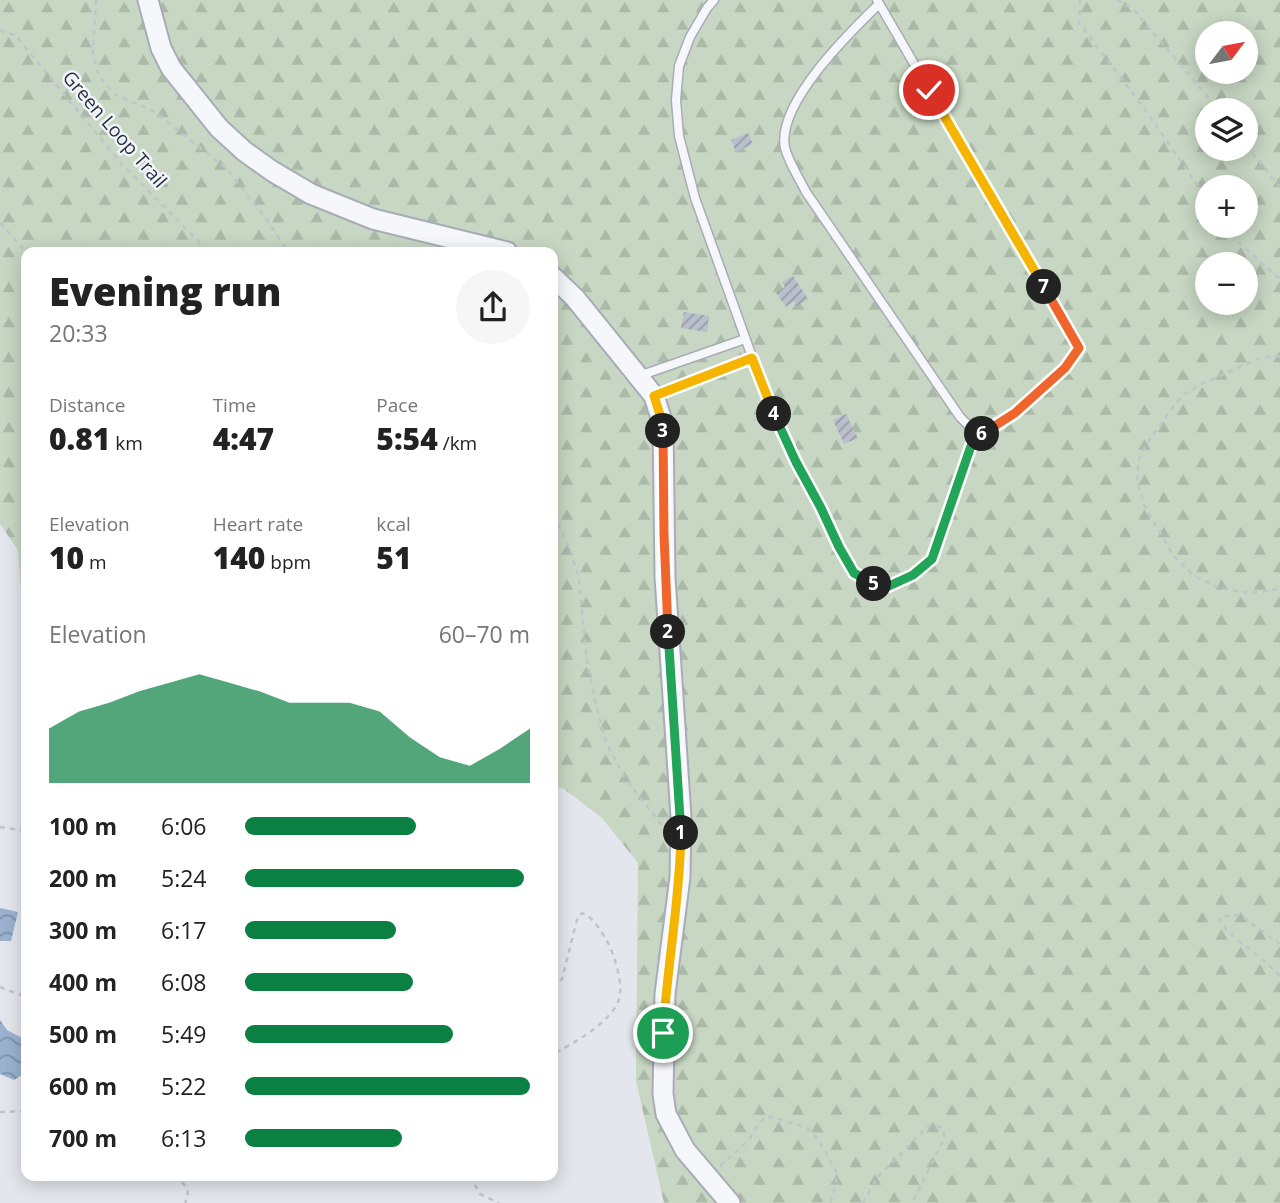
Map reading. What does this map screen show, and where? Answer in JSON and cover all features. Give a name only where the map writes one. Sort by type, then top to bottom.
[{"type":"street","points":[[148,0],[160,48],[171,68],[219,128],[244,151],[312,194],[373,219],[487,247]]},
{"type":"street","points":[[558,282],[575,298],[654,396],[663,424],[665,577],[681,817],[680,877],[665,994],[663,1094],[666,1114],[685,1150],[730,1203]]},
{"type":"lane","points":[[714,0],[690,37],[680,66],[677,100],[679,136],[695,198],[769,404],[854,573],[875,584],[889,586],[913,575],[932,559],[971,446],[1015,413],[1065,368],[1079,348],[878,2],[840,42],[796,102],[787,125],[785,147],[806,192],[960,417],[980,437]]},
{"type":"lane","points":[[639,376],[745,339]]},
{"type":"lane","points":[[654,396],[752,358]]},
{"type":"path","name":"Green Loop Trail","points":[[96,0],[93,53],[99,77],[116,95],[155,112],[227,169],[285,247]]},
{"type":"path","points":[[1080,0],[1079,23],[1195,181]]},
{"type":"path","points":[[1117,0],[1133,9],[1209,98]]},
{"type":"path","name":"Green Loop Trail","points":[[0,30],[16,36],[120,161],[202,247]]},
{"type":"path","points":[[1258,160],[1280,187]]},
{"type":"path","points":[[0,223],[22,247]]},
{"type":"path","points":[[1235,238],[1280,279]]},
{"type":"path","points":[[1280,356],[1262,356],[1185,394],[1146,445],[1139,459],[1137,481],[1146,509],[1173,555],[1193,575],[1217,588],[1251,593],[1280,589]]},
{"type":"path","points":[[0,827],[21,830]]},
{"type":"path","points":[[558,983],[562,979],[577,920],[582,913],[586,914],[603,935],[615,959],[620,997],[592,1031],[558,1051]]},
{"type":"path","points":[[1280,944],[1240,915],[1223,916],[1219,920],[1238,940],[1266,961],[1280,977]]},
{"type":"path","points":[[0,987],[21,995]]},
{"type":"path","points":[[0,1112],[21,1111]]},
{"type":"path","points":[[863,1203],[877,1178],[923,1131],[936,1125],[944,1132],[944,1139],[912,1203]]},
{"type":"path","points":[[180,1181],[188,1190],[185,1203]]},
{"type":"path","points":[[473,1181],[480,1194],[499,1203]]},
{"type":"green space","points":[[0,0],[1280,0],[1280,1203],[664,1203],[636,1081],[638,863],[602,818],[558,787],[558,247],[21,247],[21,590],[18,550],[0,524]]},
{"type":"water","points":[[0,908],[18,912],[11,941],[0,941]]},
{"type":"water","points":[[0,1020],[7,1030],[21,1037],[21,1076],[14,1080],[0,1074]]},
{"type":"building","points":[[748,133],[753,144],[736,152],[731,140]]},
{"type":"building","points":[[793,276],[808,299],[797,306],[794,301],[786,307],[776,293],[785,287],[782,282]]},
{"type":"building","points":[[684,312],[709,316],[707,332],[681,328]]},
{"type":"building","points":[[846,414],[858,438],[844,444],[833,420]]},
{"type":"route","points":[[663,1033],[665,994],[680,877],[681,817],[665,577],[663,424],[654,396],[752,358],[769,404],[796,462],[854,573],[875,584],[889,586],[913,575],[932,559],[971,446],[982,434],[1015,413],[1065,368],[1079,348],[929,90]]}]
